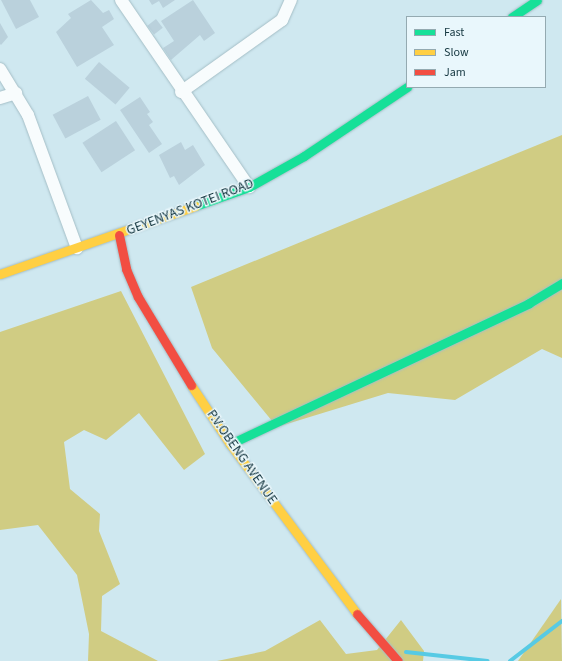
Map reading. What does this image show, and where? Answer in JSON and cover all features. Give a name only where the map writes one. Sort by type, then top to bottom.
[{"type":"street","points":[[121,0],[181,92],[249,187]]},
{"type":"street","points":[[181,92],[282,20],[291,0]]},
{"type":"street","points":[[513,16],[534,1]]},
{"type":"street","points":[[0,69],[16,93],[40,141],[77,248]]},
{"type":"street","name":"GEYENYAS KOTEI ROAD","points":[[0,274],[119,235],[249,187],[304,156],[406,88]]},
{"type":"street","points":[[0,98],[16,93]]},
{"type":"street","name":"P.V.OBENG AVENUE","points":[[119,235],[126,268],[138,297],[230,444],[332,584],[398,661]]},
{"type":"street","points":[[230,444],[529,303],[562,283]]},
{"type":"shaded area","points":[[562,135],[562,358],[542,349],[455,400],[388,393],[277,427],[212,348],[191,287]]},
{"type":"shaded area","points":[[121,291],[205,454],[184,470],[139,413],[106,440],[84,430],[64,442],[70,489],[100,514],[99,531],[120,584],[102,596],[101,631],[158,661],[88,661],[89,634],[77,575],[38,525],[0,530],[0,332]]},
{"type":"shaded area","points":[[561,599],[562,661],[518,661]]},
{"type":"shaded area","points":[[320,620],[346,654],[377,650],[401,620],[424,651],[423,661],[217,661],[265,651]]},
{"type":"building","points":[[1,0],[30,0],[39,17],[16,29]]},
{"type":"building","points":[[91,0],[103,13],[109,10],[114,19],[102,27],[114,45],[77,67],[56,32],[71,18],[68,14]]},
{"type":"building","points":[[149,0],[175,0],[163,8],[159,1],[152,5]]},
{"type":"building","points":[[193,0],[215,33],[204,41],[200,35],[171,60],[163,48],[174,41],[161,21]]},
{"type":"building","points":[[156,19],[163,28],[154,34],[147,26]]},
{"type":"building","points":[[0,23],[8,37],[1,45],[0,44]]},
{"type":"building","points":[[99,62],[130,88],[116,105],[85,79]]},
{"type":"building","points":[[88,96],[101,120],[65,139],[53,115]]},
{"type":"building","points":[[140,97],[150,112],[147,114],[153,122],[149,125],[162,144],[149,153],[120,110]]},
{"type":"building","points":[[116,121],[135,150],[102,172],[82,143]]},
{"type":"building","points":[[181,142],[185,150],[193,145],[205,165],[179,185],[174,176],[170,178],[159,155]]},
{"type":"waterway","points":[[510,661],[562,621]]},
{"type":"waterway","points":[[406,652],[488,661]]},
{"type":"traffic: fast","points":[[513,16],[537,0]]},
{"type":"traffic: fast","points":[[195,206],[249,187],[304,156],[406,88]]},
{"type":"traffic: fast","points":[[230,444],[529,303],[562,283]]},
{"type":"traffic: slow","points":[[0,274],[195,206]]},
{"type":"traffic: slow","points":[[191,385],[230,444],[357,614]]},
{"type":"traffic: jam","points":[[119,235],[126,269],[138,297],[191,385]]},
{"type":"traffic: jam","points":[[357,614],[398,661]]}]
